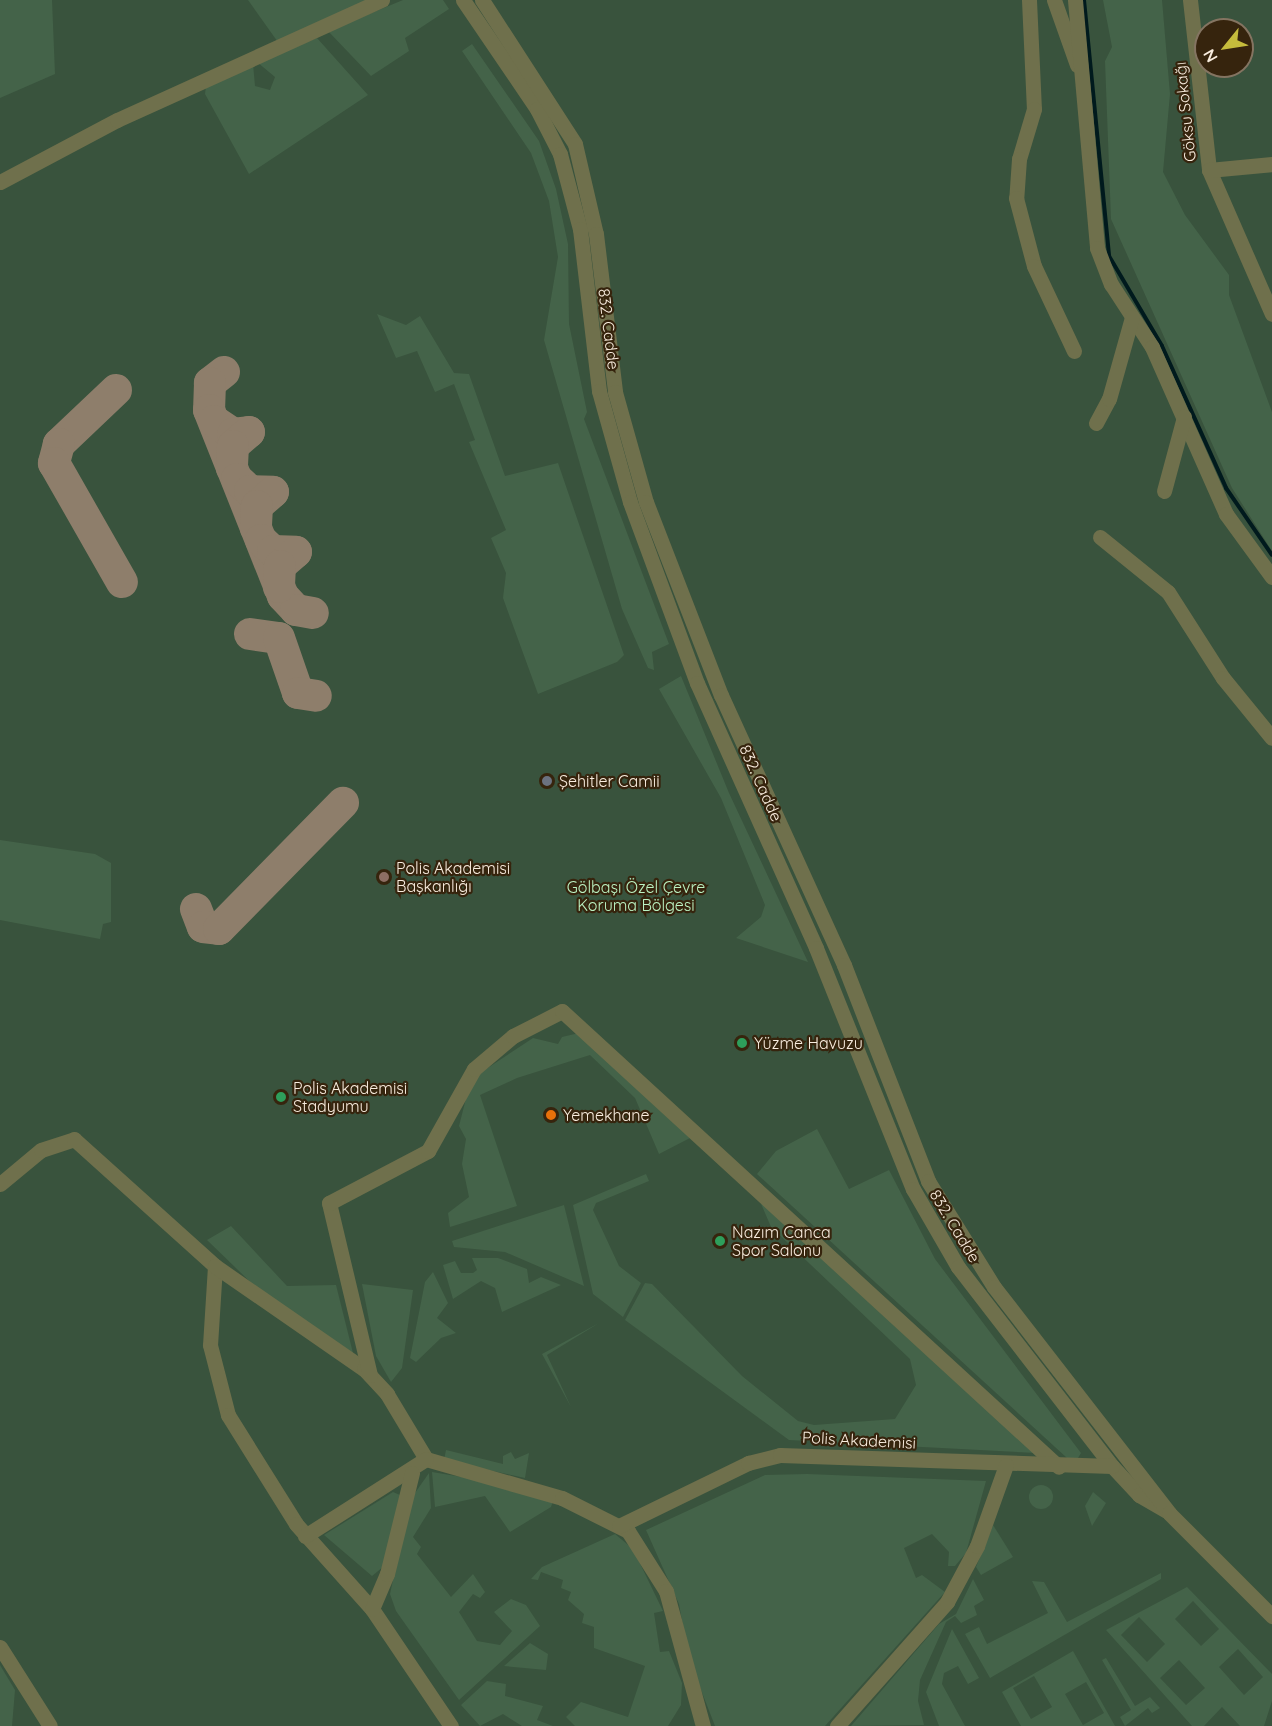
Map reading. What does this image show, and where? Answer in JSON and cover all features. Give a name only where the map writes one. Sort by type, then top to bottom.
[{"type":"street","points":[[0,182],[117,120],[382,0]]},
{"type":"street","name":"832. Cadde","points":[[463,0],[560,154],[577,210],[592,352],[619,468],[697,683],[848,1028],[897,1153],[936,1235],[1112,1466],[1139,1495],[1169,1513]]},
{"type":"street","name":"832. Cadde","points":[[482,0],[575,144],[596,234],[615,392],[636,470],[721,694],[866,1021],[917,1157],[954,1229],[1169,1513],[1272,1616]]},
{"type":"street","points":[[1029,0],[1034,109],[1019,159],[1016,198],[1034,266],[1074,351]]},
{"type":"street","points":[[1054,0],[1085,88]]},
{"type":"street","points":[[1075,0],[1085,88],[1091,228],[1111,284],[1152,347],[1226,514],[1272,577]]},
{"type":"street","name":"Göksu Sokağı","points":[[1190,0],[1209,170],[1272,314]]},
{"type":"street","points":[[484,30],[497,21]]},
{"type":"street","points":[[1209,170],[1272,164]]},
{"type":"street","points":[[1096,423],[1109,399],[1132,317]]},
{"type":"street","points":[[1164,491],[1184,417]]},
{"type":"street","points":[[1100,537],[1168,592],[1223,678],[1272,738]]},
{"type":"street","points":[[698,1722],[666,1591],[636,1539],[619,1526],[540,1490],[426,1459],[370,1375],[329,1203],[429,1151],[474,1069],[513,1036],[562,1011],[1059,1467]]},
{"type":"street","points":[[848,1028],[866,1021]]},
{"type":"street","points":[[0,1184],[41,1150],[74,1139],[215,1266],[370,1375]]},
{"type":"street","points":[[215,1266],[210,1345],[220,1394],[305,1536],[372,1609],[451,1726]]},
{"type":"street","name":"Polis Akademisi","points":[[619,1526],[772,1456],[1059,1467],[1112,1466]]},
{"type":"street","points":[[305,1536],[412,1473],[426,1459]]},
{"type":"street","points":[[837,1726],[946,1602],[977,1546],[1006,1465]]},
{"type":"street","points":[[372,1609],[387,1574],[412,1473]]},
{"type":"street","points":[[0,1647],[50,1726]]},
{"type":"green space","name":"Gölbaşı Özel Çevre Koruma Bölgesi","points":[[0,0],[1272,0],[1272,1726],[0,1726]]},
{"type":"green space","points":[[0,0],[52,0],[55,74],[0,98]]},
{"type":"green space","points":[[248,0],[371,0],[280,45]]},
{"type":"green space","points":[[403,0],[443,0],[449,9],[405,38],[409,51],[371,76],[328,31]]},
{"type":"green space","points":[[1103,0],[1162,0],[1170,94],[1163,172],[1185,215],[1229,275],[1229,295],[1272,412],[1272,551],[1232,488],[1111,219],[1105,61],[1112,47]]},
{"type":"green space","points":[[317,38],[368,95],[249,174],[205,94],[206,86],[253,64],[255,86],[270,90],[275,77],[257,62]]},
{"type":"green space","points":[[472,44],[539,141],[556,189],[568,244],[569,324],[587,412],[584,419],[669,644],[652,652],[654,670],[648,668],[622,609],[544,340],[558,257],[549,201],[531,153],[462,51]]},
{"type":"green space","points":[[377,314],[406,325],[420,316],[454,373],[469,374],[505,476],[558,463],[624,655],[617,662],[538,694],[503,598],[506,573],[491,538],[506,530],[469,442],[475,440],[454,384],[435,392],[417,351],[396,358]]},
{"type":"green space","points":[[681,676],[729,793],[808,962],[736,938],[761,917],[765,905],[721,798],[659,689]]},
{"type":"green space","points":[[0,840],[95,854],[111,863],[111,922],[103,924],[100,939],[0,920]]},
{"type":"green space","points":[[579,1033],[690,1138],[659,1154],[635,1098],[590,1055],[517,1078],[480,1095],[517,1206],[450,1227],[448,1213],[469,1197],[462,1164],[466,1139],[459,1126],[471,1079],[533,1038],[558,1044],[562,1037]]},
{"type":"green space","points":[[817,1129],[849,1189],[889,1170],[935,1259],[1081,1453],[1078,1458],[1067,1458],[757,1174],[776,1151]]},
{"type":"green space","points":[[646,1174],[649,1181],[596,1203],[593,1210],[619,1266],[641,1283],[623,1317],[593,1294],[573,1205]]},
{"type":"green space","points":[[759,1199],[1036,1453],[789,1440],[625,1320],[645,1283],[652,1284],[742,1376],[798,1421],[814,1425],[895,1419],[916,1385],[910,1359],[771,1227]]},
{"type":"green space","points":[[564,1205],[584,1286],[505,1252],[454,1247],[452,1241]]},
{"type":"green space","points":[[231,1226],[287,1286],[336,1285],[353,1353],[273,1304],[207,1240]]},
{"type":"green space","points":[[472,1258],[498,1258],[527,1269],[529,1283],[541,1277],[561,1285],[502,1312],[495,1288],[481,1281],[453,1299],[443,1265],[455,1261],[461,1273],[473,1273],[477,1270]]},
{"type":"green space","points":[[433,1272],[448,1303],[437,1318],[456,1333],[441,1338],[416,1362],[410,1358],[425,1282]]},
{"type":"green space","points":[[362,1284],[413,1290],[402,1368],[391,1382],[376,1356]]},
{"type":"green space","points":[[599,1323],[547,1355],[571,1407],[542,1354]]},
{"type":"green space","points":[[446,1450],[503,1464],[503,1456],[511,1452],[515,1459],[529,1453],[525,1478],[444,1460]]},
{"type":"green space","points":[[432,1472],[486,1481],[553,1501],[551,1507],[510,1532],[485,1496],[435,1507]]},
{"type":"green space","points":[[429,1473],[431,1508],[413,1537],[421,1547],[417,1554],[451,1597],[473,1574],[485,1592],[480,1598],[473,1594],[459,1612],[477,1641],[500,1645],[512,1631],[494,1612],[511,1599],[526,1605],[540,1626],[459,1700],[396,1611],[390,1594],[410,1500]]},
{"type":"green space","points":[[807,1474],[986,1481],[966,1553],[955,1566],[948,1566],[949,1552],[932,1534],[904,1548],[916,1578],[922,1575],[945,1592],[825,1726],[715,1726],[689,1659],[679,1604],[646,1530],[765,1475]]},
{"type":"green space","points":[[1041,1485],[1046,1486],[1052,1492],[1052,1502],[1046,1508],[1041,1509],[1036,1508],[1030,1502],[1029,1497],[1030,1492],[1036,1486]]},
{"type":"green space","points":[[393,1492],[400,1495],[383,1567],[372,1576],[324,1535]]},
{"type":"green space","points":[[1093,1492],[1106,1503],[1092,1526],[1085,1506]]},
{"type":"green space","points":[[993,1525],[1013,1557],[981,1575],[976,1567]]},
{"type":"green space","points":[[615,1534],[633,1549],[663,1611],[654,1613],[660,1652],[669,1651],[682,1683],[681,1705],[668,1726],[575,1726],[566,1717],[581,1702],[628,1717],[645,1666],[594,1648],[594,1627],[582,1623],[584,1614],[568,1600],[571,1592],[561,1588],[563,1580],[541,1572],[538,1580],[531,1579],[542,1567]]},
{"type":"green space","points":[[1161,1573],[1161,1579],[990,1678],[965,1634],[979,1627],[987,1644],[1048,1613],[1032,1581],[1044,1582],[1067,1622]]},
{"type":"green space","points":[[973,1579],[984,1600],[974,1606],[977,1615],[961,1623],[955,1616],[946,1622],[920,1680],[918,1701],[924,1725],[851,1726],[939,1624],[956,1614]]},
{"type":"green space","points":[[1187,1587],[1272,1674],[1272,1701],[1264,1726],[1240,1726],[1222,1707],[1204,1726],[1192,1726],[1106,1630]],"holes":[[[1193,1601],[1219,1629],[1201,1646],[1175,1619]],[[1139,1617],[1165,1644],[1147,1662],[1121,1635]],[[1238,1649],[1263,1677],[1244,1695],[1219,1667]],[[1179,1660],[1205,1688],[1186,1705],[1160,1678]]]},
{"type":"green space","points":[[952,1629],[979,1678],[968,1684],[958,1666],[944,1673],[942,1684],[965,1726],[939,1726],[926,1692]]},
{"type":"green space","points":[[530,1643],[548,1654],[546,1670],[504,1666]]},
{"type":"green space","points":[[1073,1651],[1115,1726],[1021,1726],[1002,1692]],"holes":[[[1034,1676],[1052,1707],[1031,1719],[1013,1688]],[[1086,1682],[1104,1713],[1083,1725],[1065,1694]]]},
{"type":"green space","points":[[1106,1658],[1135,1706],[1150,1697],[1160,1708],[1152,1713],[1148,1708],[1125,1726],[1120,1717],[1131,1710],[1102,1660]]},
{"type":"green space","points":[[0,1665],[15,1690],[12,1726],[0,1726]]},
{"type":"green space","points":[[487,1681],[506,1684],[505,1696],[543,1706],[537,1720],[553,1726],[522,1726],[503,1714],[480,1726],[461,1705]]},
{"type":"waterway","points":[[1084,0],[1109,256],[1162,346],[1226,488],[1272,555]]},
{"type":"taxiway","points":[[224,372],[210,383],[209,410],[283,596],[296,610],[313,613]]},
{"type":"taxiway","points":[[116,390],[59,444],[54,463],[122,582]]},
{"type":"taxiway","points":[[214,421],[233,434],[249,432],[233,446],[232,468]]},
{"type":"taxiway","points":[[237,479],[250,491],[273,492],[257,506],[256,528]]},
{"type":"taxiway","points":[[261,540],[273,551],[296,552],[280,566],[279,587]]},
{"type":"taxiway","points":[[250,634],[279,638],[298,693],[316,696]]},
{"type":"taxiway","points":[[196,909],[203,927],[219,929],[343,803]]},
{"type":"place","name":"Şehitler Camii","points":[[547,781]]},
{"type":"place","name":"Polis Akademisi Başkanlığı","points":[[384,877]]},
{"type":"place","name":"Yüzme Havuzu","points":[[742,1043]]},
{"type":"place","name":"Polis Akademisi Stadyumu","points":[[281,1097]]},
{"type":"place","name":"Yemekhane","points":[[551,1115]]},
{"type":"place","name":"Nazım Canca Spor Salonu","points":[[720,1241]]}]
